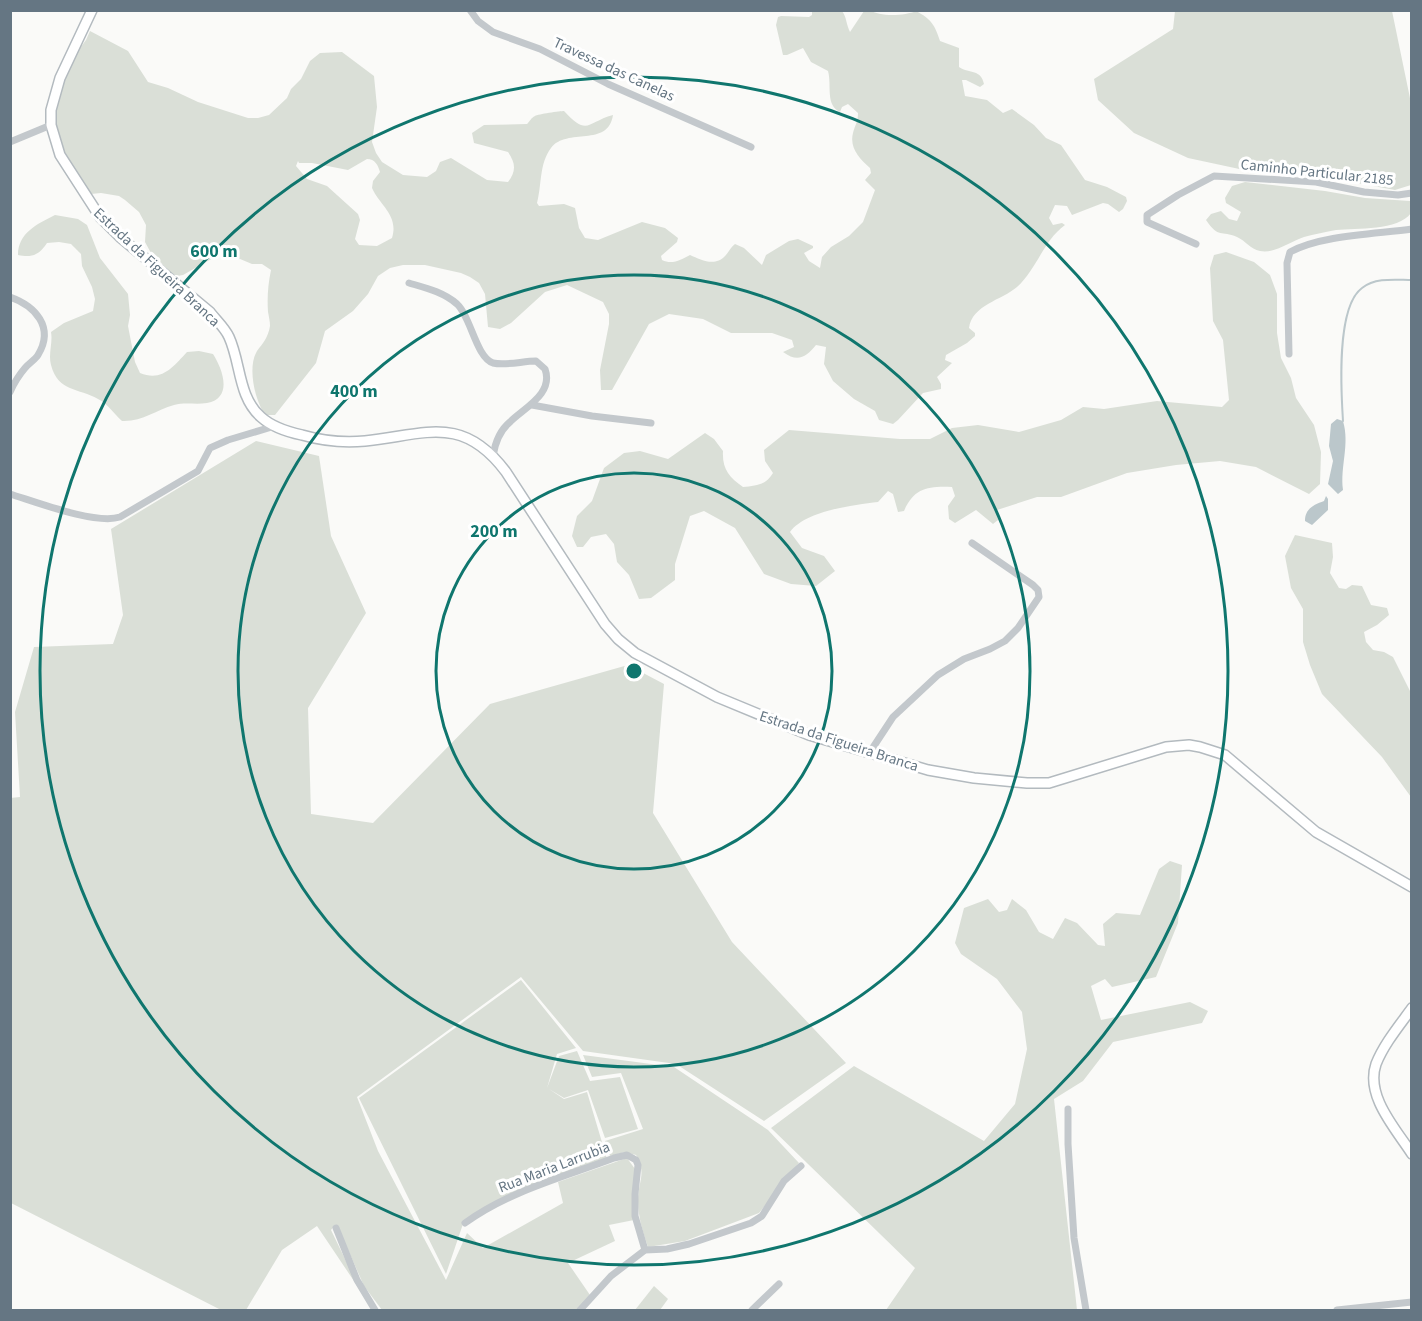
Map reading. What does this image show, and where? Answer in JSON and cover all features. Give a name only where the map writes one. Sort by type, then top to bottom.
[{"type":"main road","name":"Estrada da Figueira Branca","points":[[92,10],[60,78],[51,110],[51,125],[55,142],[64,162],[100,217],[121,238],[210,312],[229,336],[250,404],[262,418],[275,426],[317,439],[342,442],[366,441],[428,431],[441,431],[466,438],[493,456],[506,472],[604,624],[618,639],[654,665],[717,697],[809,735],[951,775],[1038,784],[1060,781],[1166,747],[1178,745],[1200,747],[1225,755],[1316,832],[1412,887]]},
{"type":"main road","points":[[1412,1008],[1382,1052],[1375,1066],[1374,1082],[1377,1097],[1412,1154]]},
{"type":"street","name":"Travessa das Canelas","points":[[470,10],[478,21],[493,32],[540,49],[608,84],[751,147]]},
{"type":"street","points":[[10,142],[51,125]]},
{"type":"street","name":"Caminho Particular 2185","points":[[1196,244],[1147,222],[1147,215],[1214,176],[1316,182],[1364,192],[1398,195],[1412,193]]},
{"type":"street","points":[[1289,354],[1287,263],[1290,252],[1300,247],[1335,239],[1412,230]]},
{"type":"street","points":[[409,284],[441,293],[458,304],[470,322],[481,351],[488,360],[501,363],[536,361],[547,372],[547,379],[539,396],[501,432],[493,456]]},
{"type":"street","points":[[10,297],[24,302],[35,312],[42,321],[44,337],[38,355],[25,368],[10,392]]},
{"type":"street","points":[[532,405],[592,416],[651,423]]},
{"type":"street","points":[[10,494],[81,515],[111,520],[120,517],[198,471],[210,448],[217,443],[275,426]]},
{"type":"street","points":[[870,752],[893,717],[938,675],[964,659],[1005,641],[1018,628],[1039,597],[1038,590],[1026,580],[972,543]]},
{"type":"street","points":[[1068,1109],[1074,1238],[1086,1311]]},
{"type":"street","name":"Rua Maria Larrubia","points":[[465,1222],[504,1199],[627,1155],[636,1160],[638,1165],[635,1216],[645,1250]]},
{"type":"street","points":[[580,1311],[611,1276],[645,1250],[667,1249],[689,1244],[751,1223],[762,1216],[783,1181],[801,1166]]},
{"type":"street","points":[[336,1228],[357,1280],[375,1311]]},
{"type":"street","points":[[753,1311],[779,1284]]},
{"type":"street","points":[[1337,1311],[1412,1302]]},
{"type":"shaded area","points":[[870,10],[879,14],[892,15],[916,11],[925,17],[934,27],[940,41],[959,48],[959,67],[978,74],[983,79],[984,84],[980,87],[962,80],[965,96],[987,100],[1003,113],[1012,109],[1034,125],[1046,138],[1061,145],[1085,180],[1107,187],[1126,197],[1127,201],[1119,212],[1103,203],[1072,215],[1067,206],[1055,205],[1049,218],[1053,225],[1062,223],[1065,225],[1051,239],[1024,280],[1011,292],[982,308],[971,320],[969,328],[975,336],[946,355],[945,360],[952,363],[937,377],[941,389],[923,393],[893,424],[879,420],[875,411],[854,399],[833,381],[824,364],[826,347],[816,345],[809,353],[797,358],[783,352],[794,347],[792,340],[772,333],[731,333],[703,319],[669,314],[649,324],[612,390],[601,390],[600,370],[609,324],[609,314],[603,302],[567,285],[545,292],[511,323],[500,329],[488,327],[485,294],[479,283],[461,273],[425,265],[403,265],[390,268],[378,276],[368,294],[353,311],[325,331],[316,363],[275,415],[265,415],[255,393],[252,375],[254,358],[267,337],[270,326],[268,286],[271,270],[262,264],[252,264],[221,251],[183,275],[177,276],[169,272],[151,253],[145,242],[146,225],[139,212],[119,196],[87,193],[73,177],[51,128],[66,67],[90,31],[128,51],[148,82],[168,88],[198,102],[248,118],[269,115],[287,98],[291,89],[301,79],[310,61],[320,53],[342,52],[374,76],[377,107],[372,142],[382,162],[403,175],[427,177],[436,171],[440,162],[451,158],[487,180],[508,182],[514,167],[508,152],[474,143],[472,133],[484,125],[527,124],[537,115],[564,111],[583,126],[613,115],[610,125],[603,131],[567,139],[551,148],[544,161],[537,203],[539,206],[564,204],[575,208],[579,228],[585,238],[598,240],[642,222],[665,228],[678,238],[677,242],[661,256],[662,260],[669,262],[690,255],[708,262],[717,261],[725,256],[735,244],[744,248],[762,265],[766,255],[789,241],[798,239],[813,246],[804,253],[809,261],[820,268],[822,257],[831,247],[849,236],[863,222],[875,190],[865,180],[871,173],[870,168],[859,157],[853,144],[852,138],[858,113],[848,104],[842,107],[840,112],[835,109],[831,100],[828,71],[811,62],[803,48],[783,55],[776,25],[778,17],[781,16],[809,17],[812,11],[842,11],[850,32],[864,11]],"holes":[[[367,159],[372,160],[378,167],[380,172],[373,181],[372,188],[388,211],[393,223],[392,238],[377,246],[359,245],[355,239],[360,220],[358,214],[327,186],[307,179],[296,166],[298,161],[348,170]]]},
{"type":"shaded area","points":[[1175,11],[1392,11],[1411,103],[1411,185],[1395,190],[1330,178],[1244,170],[1188,158],[1134,133],[1098,100],[1094,79],[1173,29]]},
{"type":"shaded area","points":[[1245,182],[1365,198],[1410,201],[1411,213],[1405,219],[1387,226],[1324,232],[1304,237],[1271,251],[1260,251],[1253,249],[1237,237],[1217,232],[1206,220],[1211,214],[1221,211],[1229,219],[1237,221],[1241,212],[1226,203],[1225,198],[1232,186]]},
{"type":"shaded area","points":[[55,215],[78,219],[87,225],[100,258],[128,294],[130,315],[128,326],[135,362],[140,373],[155,376],[166,372],[187,352],[199,351],[213,354],[224,382],[221,395],[207,403],[174,405],[142,418],[122,421],[102,401],[70,388],[59,380],[54,374],[50,361],[51,332],[64,323],[93,311],[95,299],[92,287],[82,266],[81,254],[71,244],[47,243],[35,255],[18,255],[25,235],[35,226]]},
{"type":"shaded area","points":[[1226,252],[1254,262],[1270,275],[1277,294],[1277,333],[1281,358],[1291,378],[1296,398],[1314,425],[1321,452],[1320,484],[1309,494],[1256,467],[1220,461],[1127,473],[1061,497],[1037,497],[997,510],[998,520],[993,524],[976,510],[955,523],[949,519],[948,506],[955,496],[952,487],[923,490],[912,497],[904,511],[898,512],[893,494],[888,491],[878,502],[843,507],[818,514],[797,525],[790,532],[802,548],[824,556],[835,571],[816,586],[791,584],[764,574],[735,528],[704,511],[690,516],[675,564],[675,580],[651,598],[639,599],[629,575],[617,562],[614,544],[606,534],[591,537],[583,547],[577,547],[572,536],[577,516],[592,501],[604,468],[624,453],[640,451],[668,459],[705,433],[714,439],[723,451],[727,472],[743,487],[760,484],[770,477],[773,473],[765,461],[764,450],[789,430],[900,439],[930,439],[952,428],[978,425],[1019,432],[1061,420],[1083,407],[1104,409],[1157,401],[1222,407],[1229,400],[1223,340],[1213,321],[1210,268],[1214,255]]},
{"type":"shaded area","points":[[1337,419],[1343,421],[1346,439],[1343,490],[1338,494],[1328,484],[1333,461],[1329,446],[1331,424]]},
{"type":"shaded area","points":[[256,441],[319,456],[331,536],[366,613],[308,708],[311,814],[373,823],[490,704],[628,665],[664,684],[653,813],[732,942],[846,1063],[764,1121],[676,1064],[583,1051],[521,977],[357,1097],[378,1151],[446,1280],[467,1233],[483,1248],[563,1203],[558,1182],[627,1158],[635,1169],[634,1220],[609,1225],[615,1241],[568,1263],[590,1295],[578,1310],[382,1310],[364,1286],[338,1227],[335,1225],[331,1230],[360,1290],[317,1226],[282,1250],[246,1310],[221,1310],[11,1203],[10,798],[20,797],[15,712],[34,647],[113,644],[123,615],[111,529]]},
{"type":"shaded area","points":[[1326,496],[1328,510],[1312,525],[1305,521],[1308,510],[1324,501]]},
{"type":"shaded area","points":[[1295,535],[1332,543],[1333,557],[1330,573],[1339,588],[1346,589],[1352,585],[1362,586],[1371,605],[1387,608],[1389,615],[1364,632],[1366,642],[1373,650],[1393,657],[1411,693],[1411,797],[1382,757],[1322,694],[1303,642],[1303,609],[1291,588],[1285,556]]},
{"type":"shaded area","points":[[1170,861],[1182,865],[1178,923],[1156,977],[1112,987],[1105,979],[1091,986],[1101,1020],[1190,1002],[1208,1011],[1202,1023],[1113,1042],[1083,1081],[1054,1099],[1077,1310],[886,1310],[915,1268],[771,1128],[854,1066],[984,1141],[1015,1104],[1027,1049],[1022,1012],[997,979],[961,954],[955,943],[964,908],[988,899],[999,912],[1007,910],[1012,899],[1026,910],[1039,932],[1053,939],[1065,918],[1077,923],[1098,945],[1105,946],[1103,924],[1116,913],[1140,915],[1159,869]]},
{"type":"shaded area","points":[[521,980],[576,1048],[557,1054],[547,1088],[559,1056],[577,1051],[590,1081],[620,1077],[638,1129],[605,1138],[588,1090],[564,1098],[549,1089],[564,1099],[587,1092],[607,1159],[501,1199],[464,1221],[446,1274],[359,1098]]},
{"type":"shaded area","points":[[583,1055],[674,1067],[768,1130],[799,1163],[759,1213],[685,1241],[648,1247],[638,1207],[641,1173],[639,1162],[636,1155],[625,1152],[610,1156],[605,1141],[643,1129],[621,1073],[592,1077]]},
{"type":"shaded area","points":[[654,1286],[668,1299],[660,1310],[635,1310]]},
{"type":"waterway","points":[[1343,421],[1342,350],[1348,312],[1354,298],[1362,288],[1373,282],[1412,280]]}]
